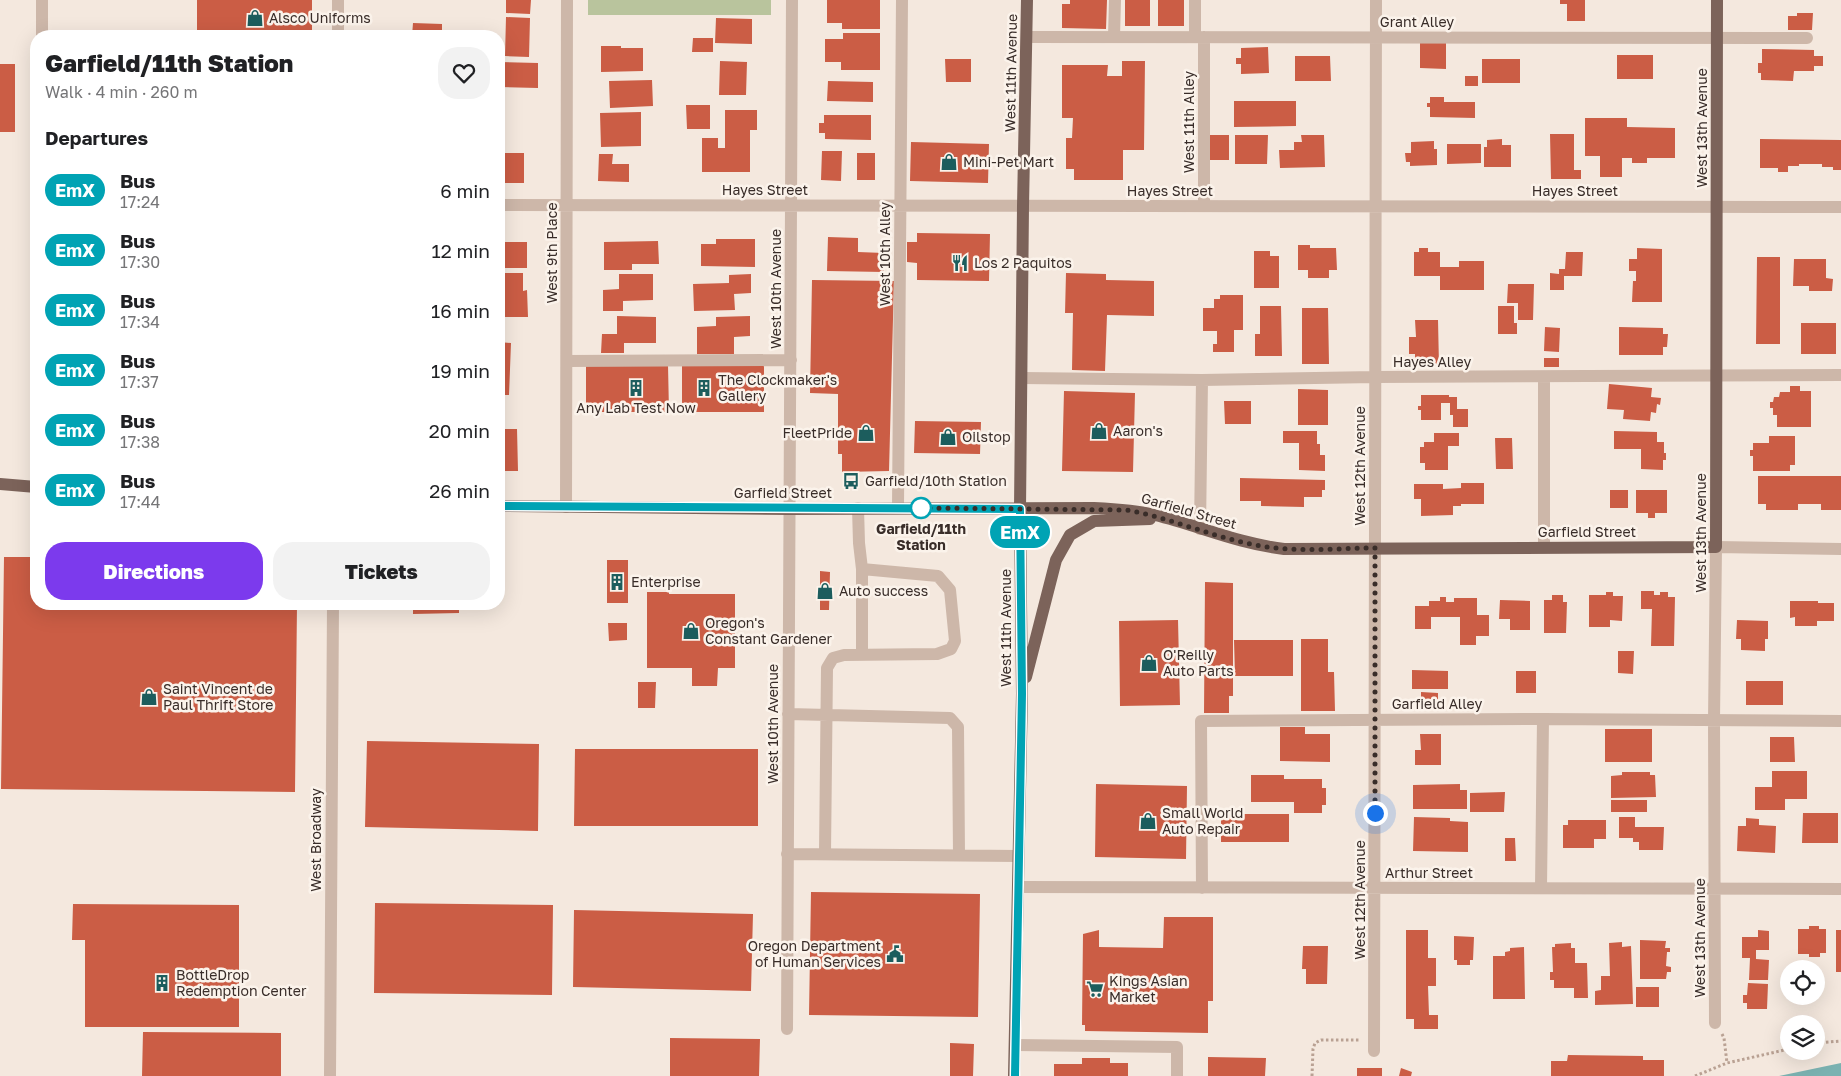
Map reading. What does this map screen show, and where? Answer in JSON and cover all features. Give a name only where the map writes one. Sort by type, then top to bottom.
[{"type":"main road","name":"West 11th Avenue","points":[[1014,1076],[1022,694],[1020,509],[1027,0]]},
{"type":"main road","name":"West 13th Avenue","points":[[1716,547],[1717,0]]},
{"type":"main road","points":[[0,484],[30,486]]},
{"type":"main road","name":"Garfield Street","points":[[505,506],[790,509],[1094,508],[1127,510],[1168,519],[1256,545],[1284,549],[1716,547]]},
{"type":"main road","points":[[1022,694],[1056,560],[1070,536],[1094,521],[1168,519]]},
{"type":"street","points":[[42,0],[42,30]]},
{"type":"street","points":[[338,0],[338,30]]},
{"type":"street","name":"West 9th Place","points":[[566,507],[567,0]]},
{"type":"street","name":"West 10th Avenue","points":[[787,1029],[792,0]]},
{"type":"street","name":"West 10th Alley","points":[[898,508],[902,0]]},
{"type":"street","points":[[1114,37],[1115,0]]},
{"type":"street","name":"West 11th Alley","points":[[1195,0],[1200,37],[1204,206]]},
{"type":"street","name":"West 12th Avenue","points":[[1374,1046],[1376,0]]},
{"type":"street","name":"Grant Alley","points":[[1027,37],[1807,38]]},
{"type":"street","name":"Hayes Street","points":[[505,205],[1841,207]]},
{"type":"street","points":[[567,361],[791,360]]},
{"type":"street","name":"Hayes Alley","points":[[1022,378],[1202,380],[1375,377],[1544,378],[1841,375]]},
{"type":"street","points":[[1544,378],[1544,547]]},
{"type":"street","points":[[1200,529],[1202,380]]},
{"type":"street","points":[[858,508],[862,569],[862,654]]},
{"type":"street","name":"Garfield Street","points":[[1716,547],[1841,548]]},
{"type":"street","name":"West 13th Avenue","points":[[1715,1023],[1714,720],[1716,547]]},
{"type":"street","points":[[826,854],[827,668],[833,658],[862,654],[937,654],[951,649],[955,641],[950,590],[938,576],[862,569]]},
{"type":"street","name":"West Broadway","points":[[330,1076],[333,610]]},
{"type":"street","points":[[788,714],[950,718],[954,720],[958,727],[959,749],[959,855]]},
{"type":"street","points":[[1541,888],[1543,719]]},
{"type":"street","name":"Garfield Alley","points":[[1202,888],[1201,720],[1543,719],[1841,721]]},
{"type":"street","points":[[787,854],[1018,856]]},
{"type":"street","name":"Arthur Street","points":[[1018,887],[1841,889]]},
{"type":"street","points":[[1015,1045],[1177,1047],[1176,1076]]},
{"type":"path","points":[[1715,1023],[1724,1038],[1727,1063]]},
{"type":"path","points":[[1312,1076],[1313,1049],[1315,1043],[1321,1040],[1374,1046]]},
{"type":"path","points":[[1825,1042],[1841,1041]]},
{"type":"path","points":[[1695,1076],[1727,1063],[1780,1051]]},
{"type":"green space","points":[[588,0],[771,0],[771,15],[588,15]]},
{"type":"water","points":[[1841,1063],[1841,1076],[1779,1076]]},
{"type":"building","name":"Alsco Uniforms","points":[[197,0],[312,0],[312,30],[197,30]]},
{"type":"building","points":[[506,0],[531,0],[530,14],[506,13]]},
{"type":"building","points":[[827,0],[880,0],[880,29],[842,29],[842,23],[827,23]]},
{"type":"building","points":[[1070,0],[1107,0],[1106,29],[1062,28],[1062,4],[1070,4]]},
{"type":"building","points":[[1125,0],[1150,0],[1150,26],[1125,26]]},
{"type":"building","points":[[1158,0],[1184,0],[1184,26],[1158,26]]},
{"type":"building","points":[[1560,0],[1585,0],[1585,21],[1567,21],[1567,4],[1560,4]]},
{"type":"building","points":[[1797,13],[1813,13],[1812,30],[1788,30],[1788,16],[1797,16]]},
{"type":"building","points":[[506,17],[530,18],[529,57],[505,56]]},
{"type":"building","points":[[716,18],[752,19],[752,44],[715,43]]},
{"type":"building","points":[[413,23],[442,24],[442,30],[412,30]]},
{"type":"building","points":[[843,33],[880,33],[880,70],[841,70],[841,62],[825,62],[825,39],[843,39]]},
{"type":"building","points":[[693,38],[713,38],[713,52],[692,52]]},
{"type":"building","points":[[1420,43],[1446,43],[1446,69],[1420,68]]},
{"type":"building","points":[[601,46],[643,48],[643,71],[601,72]]},
{"type":"building","points":[[1268,47],[1269,73],[1241,74],[1241,64],[1236,64],[1236,58],[1241,58],[1241,48]]},
{"type":"building","points":[[1762,49],[1814,50],[1814,56],[1823,56],[1823,66],[1814,66],[1814,71],[1794,71],[1793,81],[1761,80],[1761,73],[1758,73],[1758,63],[1762,63]]},
{"type":"building","points":[[1617,55],[1653,55],[1653,79],[1617,79]]},
{"type":"building","points":[[1295,56],[1330,56],[1331,81],[1295,81]]},
{"type":"building","points":[[945,59],[971,59],[971,82],[946,82]]},
{"type":"building","points":[[1482,59],[1520,59],[1520,83],[1482,83]]},
{"type":"building","points":[[720,61],[747,62],[746,95],[719,95]]},
{"type":"building","points":[[1122,61],[1145,61],[1144,150],[1123,150],[1123,180],[1074,180],[1074,169],[1066,169],[1066,138],[1072,138],[1073,118],[1062,118],[1062,65],[1108,65],[1107,76],[1122,76]]},
{"type":"building","points":[[505,62],[538,63],[538,88],[505,87]]},
{"type":"building","points":[[0,64],[15,64],[15,132],[0,132]]},
{"type":"building","points":[[1465,76],[1478,76],[1478,86],[1465,86]]},
{"type":"building","points":[[652,80],[653,106],[610,108],[609,81]]},
{"type":"building","points":[[828,81],[873,82],[873,102],[827,101]]},
{"type":"building","points":[[1430,97],[1444,97],[1444,102],[1475,102],[1475,118],[1430,117],[1430,107],[1427,107],[1427,103],[1430,103]]},
{"type":"building","points":[[1234,101],[1296,101],[1296,126],[1234,127]]},
{"type":"building","points":[[686,105],[710,105],[710,129],[687,129]]},
{"type":"building","points":[[725,110],[757,110],[757,130],[750,130],[750,172],[702,172],[702,138],[718,138],[718,148],[725,148]]},
{"type":"building","points":[[641,112],[641,146],[601,147],[600,113]]},
{"type":"building","points":[[824,115],[871,115],[871,140],[825,139],[825,133],[819,133],[819,123],[824,123]]},
{"type":"building","points":[[1585,118],[1627,118],[1627,127],[1675,128],[1675,158],[1647,158],[1647,163],[1632,163],[1632,158],[1622,158],[1622,177],[1600,177],[1600,156],[1585,156]]},
{"type":"building","points":[[1550,134],[1574,134],[1574,170],[1581,170],[1581,179],[1551,179]]},
{"type":"building","points":[[1210,135],[1229,135],[1229,160],[1210,160]]},
{"type":"building","points":[[1235,135],[1268,135],[1267,164],[1235,164]]},
{"type":"building","points":[[1301,135],[1324,135],[1325,167],[1280,168],[1279,150],[1294,150],[1294,142],[1302,142]]},
{"type":"building","points":[[1502,139],[1502,145],[1511,145],[1511,167],[1484,167],[1484,147],[1487,147],[1487,140]]},
{"type":"building","points":[[1760,139],[1841,140],[1841,170],[1833,170],[1833,167],[1822,167],[1822,164],[1788,166],[1788,172],[1778,172],[1778,168],[1760,168]]},
{"type":"building","points":[[1434,141],[1434,149],[1437,149],[1437,165],[1410,166],[1410,162],[1406,162],[1405,153],[1411,153],[1411,142]]},
{"type":"building","name":"Mini-Pet Mart","points":[[911,142],[989,144],[988,183],[910,181]]},
{"type":"building","points":[[1447,144],[1481,144],[1481,163],[1447,164]]},
{"type":"building","points":[[822,151],[842,151],[841,181],[821,180]]},
{"type":"building","points":[[505,153],[524,153],[524,183],[505,183]]},
{"type":"building","points":[[857,153],[875,153],[875,180],[857,180]]},
{"type":"building","points":[[599,154],[613,154],[612,164],[629,164],[629,182],[598,181]]},
{"type":"building","points":[[917,233],[990,234],[989,281],[917,280],[917,263],[907,262],[907,242],[917,242]]},
{"type":"building","points":[[828,237],[858,238],[858,252],[884,253],[884,272],[827,271]]},
{"type":"building","points":[[716,239],[755,239],[755,267],[701,266],[701,244],[716,244]]},
{"type":"building","points":[[658,241],[659,264],[632,264],[632,270],[604,270],[604,242]]},
{"type":"building","points":[[505,242],[527,242],[527,268],[505,268]]},
{"type":"building","points":[[1298,245],[1310,245],[1310,248],[1336,248],[1337,270],[1329,270],[1329,278],[1308,278],[1308,270],[1298,270]]},
{"type":"building","points":[[1419,248],[1428,248],[1428,252],[1440,252],[1440,267],[1459,267],[1459,261],[1484,261],[1484,290],[1440,290],[1440,276],[1414,276],[1414,252],[1419,252]]},
{"type":"building","points":[[1637,248],[1662,249],[1662,302],[1632,302],[1633,281],[1636,281],[1636,271],[1629,271],[1629,259],[1637,259]]},
{"type":"building","points":[[1254,251],[1270,251],[1270,256],[1279,256],[1279,288],[1254,288]]},
{"type":"building","points":[[1566,252],[1583,252],[1582,276],[1564,276],[1564,290],[1550,290],[1550,273],[1559,274],[1559,269],[1565,269]]},
{"type":"building","points":[[1757,257],[1780,257],[1780,344],[1756,344]]},
{"type":"building","points":[[1794,259],[1826,259],[1826,278],[1833,279],[1832,291],[1809,291],[1809,286],[1793,286]]},
{"type":"building","points":[[505,273],[523,273],[523,291],[527,290],[528,317],[505,317]]},
{"type":"building","points":[[1066,273],[1106,274],[1106,280],[1154,281],[1154,316],[1107,315],[1105,371],[1072,370],[1073,313],[1065,313]]},
{"type":"building","points":[[619,274],[653,274],[653,300],[623,301],[623,311],[603,311],[603,290],[619,289]]},
{"type":"building","points":[[751,274],[751,293],[734,294],[735,310],[694,311],[693,284],[729,283],[729,275]]},
{"type":"building","points":[[812,280],[894,281],[889,471],[842,472],[842,454],[838,454],[838,394],[810,393]]},
{"type":"building","points":[[1508,284],[1534,284],[1533,320],[1518,320],[1518,303],[1507,303]]},
{"type":"building","points":[[1220,295],[1243,295],[1243,330],[1234,330],[1234,352],[1213,352],[1213,344],[1217,344],[1217,331],[1203,331],[1203,308],[1214,308],[1214,299],[1220,299]]},
{"type":"building","points":[[1260,306],[1281,306],[1282,356],[1255,356],[1255,334],[1260,334]]},
{"type":"building","points":[[1498,306],[1514,306],[1514,323],[1517,323],[1517,334],[1498,334]]},
{"type":"building","points":[[1302,308],[1328,308],[1329,364],[1302,364]]},
{"type":"building","points":[[617,316],[656,317],[656,343],[624,343],[624,353],[601,353],[602,334],[617,334]]},
{"type":"building","points":[[750,316],[750,336],[734,337],[734,354],[697,354],[697,327],[716,326],[716,317]]},
{"type":"building","points":[[1415,320],[1438,320],[1439,366],[1415,366],[1415,354],[1409,354],[1409,337],[1416,337]]},
{"type":"building","points":[[1801,323],[1836,323],[1836,354],[1801,354]]},
{"type":"building","points":[[1545,327],[1560,328],[1559,352],[1544,351]]},
{"type":"building","points":[[1619,327],[1663,328],[1663,334],[1668,334],[1667,347],[1663,347],[1663,355],[1619,355]]},
{"type":"building","points":[[505,342],[511,343],[509,395],[505,395]]},
{"type":"building","points":[[1544,358],[1559,358],[1559,367],[1544,367]]},
{"type":"building","points":[[682,364],[764,365],[764,412],[682,412]]},
{"type":"building","points":[[586,365],[668,365],[669,412],[586,412]]},
{"type":"building","points":[[1609,384],[1652,388],[1651,397],[1661,398],[1660,405],[1657,404],[1656,413],[1651,412],[1650,421],[1623,419],[1624,410],[1607,409]]},
{"type":"building","points":[[1790,386],[1800,386],[1800,391],[1811,391],[1811,427],[1777,427],[1777,415],[1773,415],[1773,408],[1770,408],[1770,402],[1773,402],[1774,397],[1779,397],[1780,392],[1790,392]]},
{"type":"building","points":[[1298,389],[1328,390],[1328,425],[1298,425]]},
{"type":"building","points":[[1064,391],[1135,393],[1133,472],[1062,471]]},
{"type":"building","points":[[1421,395],[1449,395],[1449,397],[1457,397],[1457,409],[1468,409],[1468,427],[1453,427],[1450,403],[1441,403],[1441,420],[1421,420],[1421,410],[1418,410],[1418,406],[1421,406]]},
{"type":"building","points":[[1224,401],[1251,401],[1251,424],[1225,424]]},
{"type":"building","name":"Oilstop","points":[[915,421],[981,422],[980,454],[914,453]]},
{"type":"building","points":[[505,429],[517,429],[518,471],[505,471]]},
{"type":"building","points":[[1283,431],[1317,431],[1317,444],[1320,444],[1320,455],[1325,455],[1325,471],[1299,470],[1299,443],[1283,443]]},
{"type":"building","points":[[1614,431],[1657,432],[1657,442],[1664,442],[1664,453],[1666,453],[1666,460],[1663,460],[1663,470],[1641,469],[1641,449],[1614,449]]},
{"type":"building","points":[[1434,433],[1459,433],[1459,446],[1448,446],[1448,470],[1425,470],[1425,463],[1420,463],[1420,447],[1424,447],[1424,442],[1434,442]]},
{"type":"building","points":[[1769,436],[1795,436],[1795,465],[1790,465],[1790,471],[1753,471],[1753,456],[1750,456],[1750,450],[1753,450],[1753,443],[1769,443]]},
{"type":"building","points":[[1495,438],[1512,438],[1513,469],[1496,469]]},
{"type":"building","points":[[1758,476],[1841,476],[1841,510],[1821,510],[1821,504],[1798,504],[1798,510],[1766,510],[1766,504],[1758,504]]},
{"type":"building","points":[[1240,478],[1325,480],[1325,490],[1322,490],[1322,497],[1304,497],[1304,507],[1261,506],[1261,501],[1240,501]]},
{"type":"building","points":[[1461,483],[1484,483],[1484,504],[1453,506],[1453,515],[1421,516],[1421,499],[1414,499],[1414,484],[1443,484],[1443,489],[1461,488]]},
{"type":"building","points":[[1610,490],[1628,490],[1628,508],[1610,508]]},
{"type":"building","points":[[1636,490],[1667,490],[1667,513],[1655,513],[1655,518],[1648,518],[1648,513],[1636,513]]},
{"type":"building","name":"Saint Vincent de Paul Thrift Store","points":[[4,557],[30,557],[30,610],[297,610],[295,792],[1,789]]},
{"type":"building","name":"Enterprise","points":[[607,560],[628,560],[628,603],[607,603]]},
{"type":"building","name":"Auto success","points":[[820,571],[830,572],[829,610],[820,610]]},
{"type":"building","points":[[1205,582],[1233,583],[1233,696],[1229,696],[1229,713],[1204,713]]},
{"type":"building","points":[[1641,591],[1654,591],[1654,595],[1660,595],[1660,592],[1668,592],[1668,597],[1675,597],[1674,646],[1651,646],[1652,609],[1641,609]]},
{"type":"building","name":"Oregon's Constant Gardener","points":[[647,592],[735,594],[735,668],[718,668],[717,686],[692,686],[692,668],[647,668]]},
{"type":"building","points":[[1606,592],[1613,592],[1613,596],[1623,596],[1622,621],[1610,620],[1610,627],[1589,627],[1589,595],[1606,595]]},
{"type":"building","points":[[1552,595],[1563,595],[1563,602],[1567,602],[1566,633],[1544,633],[1544,600],[1552,600]]},
{"type":"building","points":[[1440,597],[1446,597],[1446,602],[1454,602],[1454,598],[1477,598],[1477,615],[1489,615],[1489,636],[1476,636],[1476,645],[1460,645],[1460,617],[1431,617],[1431,629],[1415,629],[1415,606],[1429,606],[1429,601],[1440,601]]},
{"type":"building","points":[[1500,600],[1530,601],[1530,630],[1510,630],[1510,619],[1499,619]]},
{"type":"building","points":[[1790,601],[1834,603],[1834,621],[1817,621],[1817,626],[1795,626],[1795,617],[1790,618]]},
{"type":"building","points":[[413,610],[459,610],[459,613],[413,614]]},
{"type":"building","name":"O'Reilly Auto Parts","points":[[1178,620],[1180,705],[1120,706],[1119,621]]},
{"type":"building","points":[[1737,620],[1768,621],[1768,639],[1765,639],[1765,651],[1741,650],[1741,639],[1736,639]]},
{"type":"building","points":[[608,623],[627,623],[627,640],[609,641]]},
{"type":"building","points":[[1301,639],[1328,639],[1328,672],[1334,672],[1335,711],[1301,711]]},
{"type":"building","points":[[1234,640],[1293,640],[1293,676],[1235,676]]},
{"type":"building","points":[[1618,651],[1634,651],[1633,674],[1618,673]]},
{"type":"building","points":[[1412,670],[1448,671],[1448,689],[1412,689]]},
{"type":"building","points":[[1516,671],[1536,671],[1536,693],[1516,693]]},
{"type":"building","points":[[1746,681],[1783,681],[1783,705],[1746,705]]},
{"type":"building","points":[[638,682],[656,682],[655,708],[638,708]]},
{"type":"building","points":[[1421,692],[1438,693],[1438,707],[1421,707]]},
{"type":"building","points":[[1280,727],[1305,727],[1305,734],[1330,734],[1330,762],[1280,761]]},
{"type":"building","points":[[1605,729],[1652,729],[1652,762],[1605,762]]},
{"type":"building","points":[[1420,734],[1441,734],[1441,765],[1415,765],[1415,750],[1421,750]]},
{"type":"building","points":[[1770,737],[1794,737],[1795,762],[1770,762]]},
{"type":"building","points":[[367,741],[539,744],[538,831],[365,827]]},
{"type":"building","points":[[575,749],[758,749],[758,826],[574,826]]},
{"type":"building","points":[[1772,771],[1807,771],[1807,799],[1785,799],[1785,810],[1755,810],[1755,787],[1772,787]]},
{"type":"building","points":[[1622,772],[1650,772],[1650,775],[1655,775],[1656,797],[1611,798],[1611,776],[1622,775]]},
{"type":"building","points":[[1251,775],[1284,775],[1284,779],[1322,779],[1322,788],[1326,788],[1326,805],[1322,805],[1322,813],[1294,813],[1294,802],[1251,802]]},
{"type":"building","points":[[1096,784],[1187,786],[1186,859],[1095,857]]},
{"type":"building","points":[[1460,784],[1460,790],[1467,790],[1467,809],[1413,809],[1413,785]]},
{"type":"building","points":[[1505,792],[1504,812],[1470,812],[1470,793]]},
{"type":"building","points":[[1611,800],[1647,800],[1647,812],[1611,812]]},
{"type":"building","points":[[1803,813],[1838,813],[1838,843],[1802,843]]},
{"type":"building","points":[[1221,814],[1289,814],[1289,842],[1221,842]]},
{"type":"building","points":[[1414,817],[1450,818],[1450,821],[1468,822],[1468,852],[1413,851]]},
{"type":"building","points":[[1619,817],[1635,817],[1635,827],[1664,827],[1663,850],[1639,850],[1639,842],[1633,842],[1633,838],[1619,838]]},
{"type":"building","points":[[1746,818],[1759,819],[1759,825],[1776,826],[1775,853],[1737,851],[1738,826],[1746,826]]},
{"type":"building","points":[[1568,820],[1606,820],[1606,839],[1594,839],[1594,848],[1563,848],[1563,825],[1568,825]]},
{"type":"building","points":[[1505,838],[1515,838],[1516,861],[1505,861]]},
{"type":"building","name":"Oregon Department of Human Services","points":[[811,892],[980,894],[978,1017],[809,1015]]},
{"type":"building","points":[[375,903],[553,905],[552,995],[374,993]]},
{"type":"building","name":"BottleDrop Redemption Center","points":[[73,904],[239,905],[239,1027],[85,1027],[85,940],[72,940]]},
{"type":"building","points":[[574,910],[753,914],[751,991],[573,987]]},
{"type":"building","points":[[1164,917],[1213,917],[1213,1001],[1208,1001],[1208,1033],[1085,1031],[1085,1025],[1082,1025],[1083,934],[1099,930],[1099,947],[1163,948]]},
{"type":"building","points":[[1809,926],[1819,926],[1819,929],[1826,929],[1826,953],[1820,953],[1820,957],[1798,954],[1798,929],[1809,929]]},
{"type":"building","points":[[1406,930],[1428,930],[1428,958],[1436,958],[1436,986],[1428,986],[1429,1015],[1438,1015],[1438,1029],[1414,1029],[1414,1019],[1406,1019]]},
{"type":"building","points":[[1758,930],[1769,931],[1769,950],[1756,950],[1756,959],[1769,960],[1768,980],[1749,980],[1750,958],[1742,958],[1742,937],[1758,937]]},
{"type":"building","points":[[1836,930],[1841,930],[1841,972],[1836,972]]},
{"type":"building","points":[[1454,936],[1474,937],[1473,960],[1470,960],[1470,965],[1457,965],[1457,960],[1454,960]]},
{"type":"building","points":[[1640,940],[1666,941],[1665,948],[1670,948],[1670,952],[1667,952],[1666,966],[1671,967],[1671,972],[1667,972],[1666,979],[1640,979]]},
{"type":"building","points":[[1622,942],[1622,947],[1631,946],[1633,1004],[1595,1005],[1595,991],[1601,990],[1601,976],[1610,976],[1609,943]]},
{"type":"building","points":[[1571,943],[1571,948],[1575,948],[1575,963],[1587,963],[1588,998],[1574,998],[1574,988],[1554,988],[1554,980],[1550,980],[1550,972],[1553,972],[1552,947],[1555,947],[1555,944]]},
{"type":"building","points":[[1303,946],[1328,946],[1327,984],[1306,984],[1306,969],[1302,969]]},
{"type":"building","points":[[1524,947],[1525,999],[1493,999],[1493,956],[1505,956],[1505,952],[1510,951],[1510,948]]},
{"type":"building","points":[[1748,983],[1768,984],[1767,1009],[1747,1009],[1747,1003],[1743,1003],[1743,995],[1747,995]]},
{"type":"building","points":[[1636,987],[1659,987],[1659,1007],[1636,1007]]},
{"type":"building","points":[[143,1032],[281,1033],[281,1076],[142,1076]]},
{"type":"building","points":[[670,1038],[760,1039],[759,1076],[670,1076]]},
{"type":"building","points":[[950,1043],[974,1044],[973,1076],[950,1076]]},
{"type":"building","points":[[1568,1055],[1643,1056],[1643,1060],[1664,1060],[1664,1076],[1551,1076],[1551,1061],[1567,1061]]},
{"type":"building","points":[[1208,1057],[1266,1058],[1265,1076],[1208,1076]]},
{"type":"building","points":[[1082,1058],[1110,1058],[1110,1063],[1128,1063],[1128,1076],[1054,1076],[1054,1064],[1082,1064]]},
{"type":"building","points":[[1357,1068],[1382,1068],[1382,1076],[1357,1076]]},
{"type":"building","points":[[1401,1068],[1412,1072],[1411,1076],[1399,1076]]},
{"type":"bus line","name":"EmX","points":[[505,506],[1020,509],[1022,694],[1015,1076]]},
{"type":"place","name":"Alsco Uniforms","points":[[255,18]]},
{"type":"place","name":"Mini-Pet Mart","points":[[949,162]]},
{"type":"place","name":"Los 2 Paquitos","points":[[960,263]]},
{"type":"place","name":"Any Lab Test Now","points":[[636,388]]},
{"type":"place","name":"The Clockmaker's Gallery","points":[[704,388]]},
{"type":"place","name":"Aaron's","points":[[1099,431]]},
{"type":"place","name":"FleetPride","points":[[866,433]]},
{"type":"place","name":"Oilstop","points":[[948,437]]},
{"type":"place","name":"Garfield/10th Station","points":[[851,481]]},
{"type":"place","name":"Garfield/11th Station","points":[[921,508]]},
{"type":"place","name":"Enterprise","points":[[617,582]]},
{"type":"place","name":"Auto success","points":[[825,591]]},
{"type":"place","name":"Oregon's Constant Gardener","points":[[691,631]]},
{"type":"place","name":"O'Reilly Auto Parts","points":[[1149,663]]},
{"type":"place","name":"Saint Vincent de Paul Thrift Store","points":[[149,697]]},
{"type":"place","name":"Small World Auto Repair","points":[[1148,821]]},
{"type":"place","name":"Oregon Department of Human Services","points":[[895,954]]},
{"type":"place","name":"BottleDrop Redemption Center","points":[[162,983]]},
{"type":"place","name":"Kings Asian Market","points":[[1095,989]]},
{"type":"route","points":[[921,508],[1094,508],[1127,510],[1155,515],[1227,538],[1256,545],[1284,549],[1375,548],[1375,813]]}]
